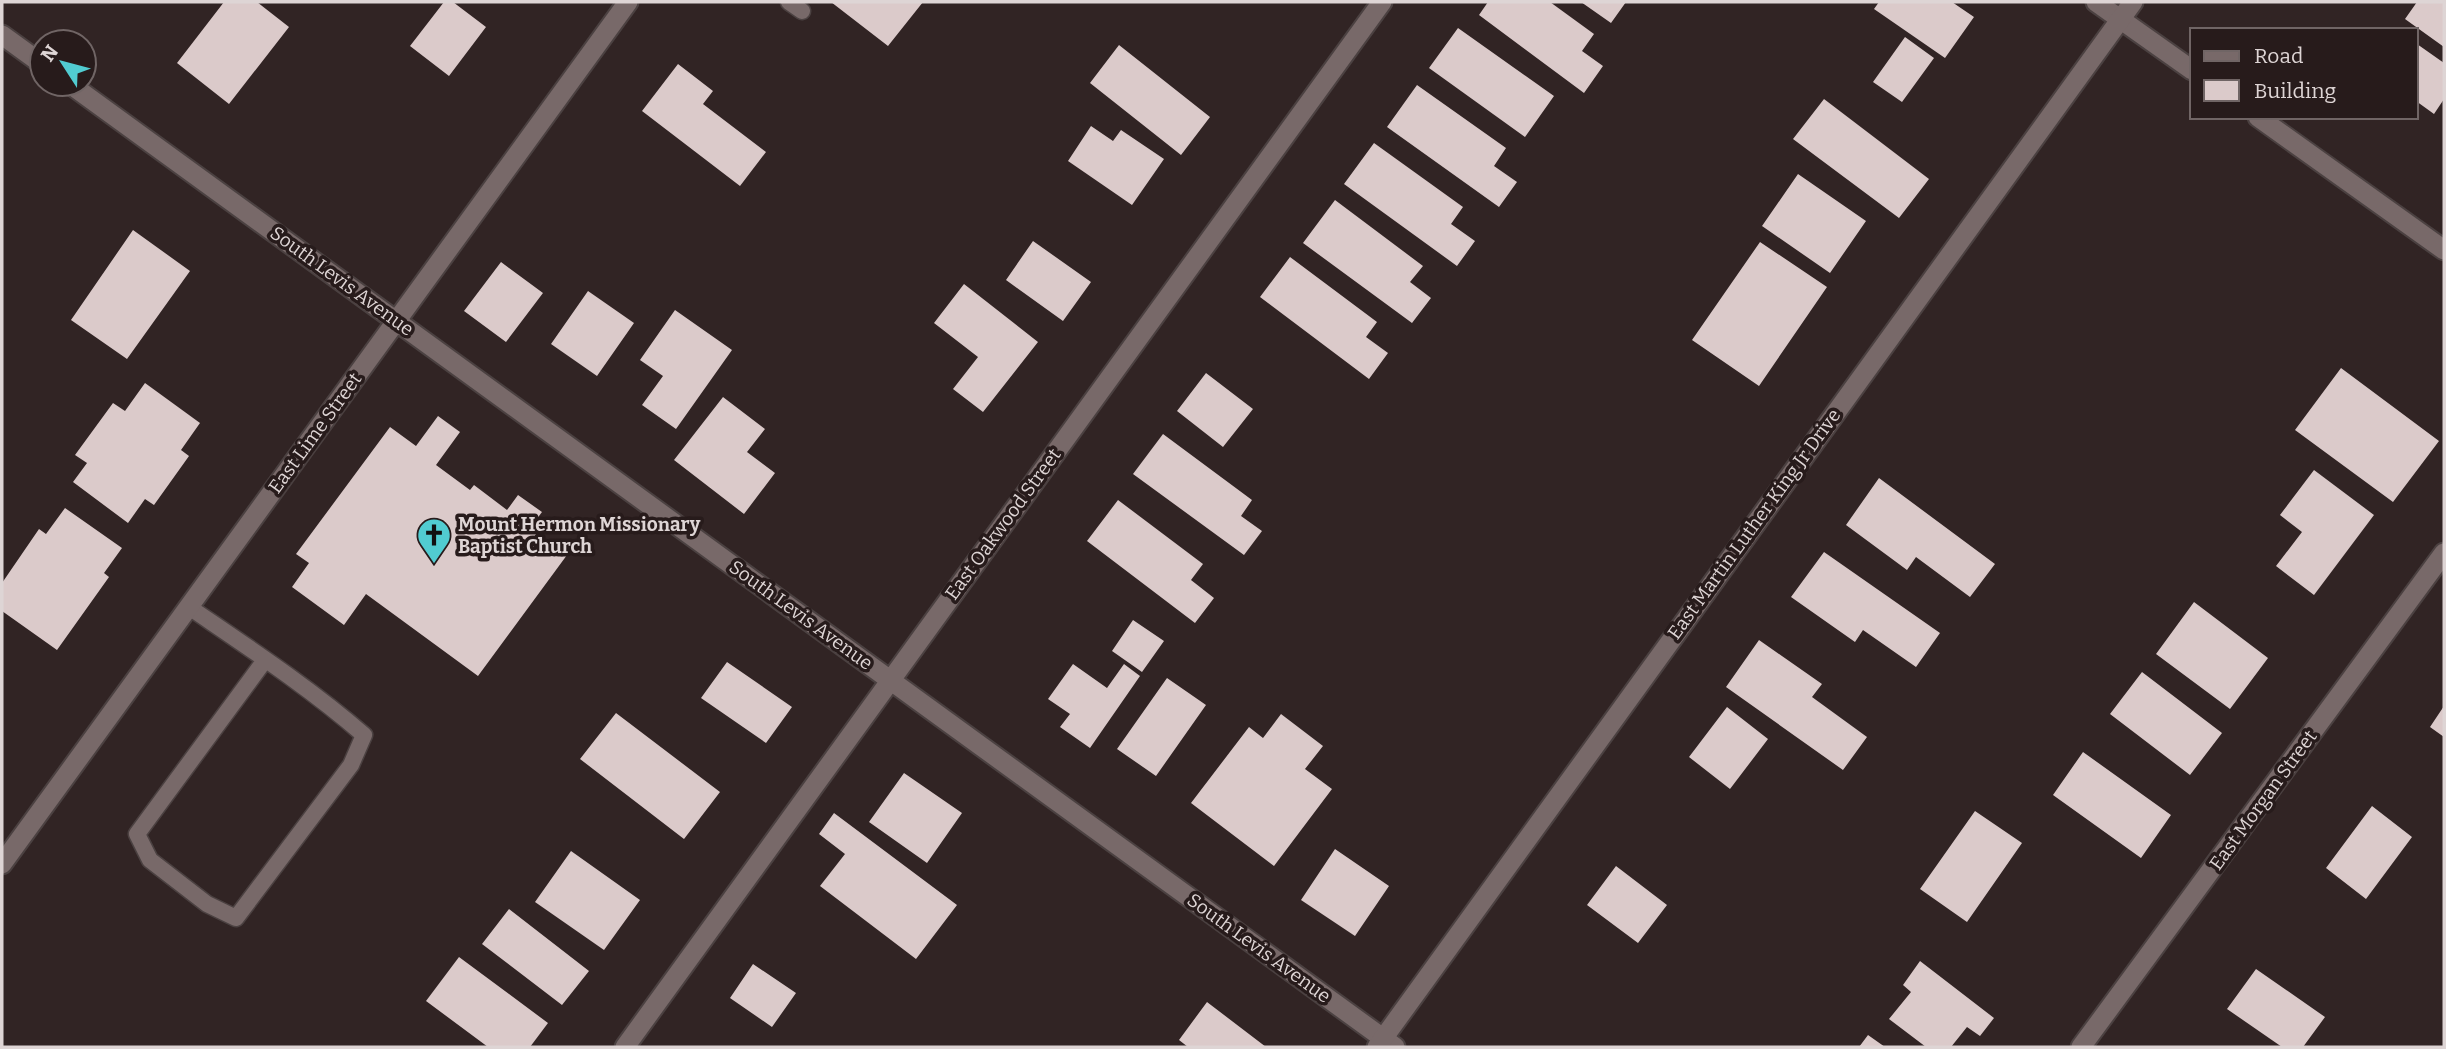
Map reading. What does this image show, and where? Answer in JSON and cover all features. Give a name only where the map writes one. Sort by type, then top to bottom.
[{"type":"street","name":"East Lime Street","points":[[2,864],[628,2]]},
{"type":"street","name":"East Oakwood Street","points":[[625,1047],[1381,2]]},
{"type":"street","points":[[2096,2],[2190,69]]},
{"type":"street","name":"East Martin Luther King Jr Drive","points":[[1385,1044],[2133,2]]},
{"type":"street","points":[[2,35],[28,54]]},
{"type":"street","name":"South Levis Avenue","points":[[89,98],[1385,1044]]},
{"type":"street","points":[[2261,119],[2444,250]]},
{"type":"street","name":"East Morgan Street","points":[[2081,1047],[2444,553]]},
{"type":"lane","points":[[189,607],[265,660],[329,705],[365,735],[351,765],[236,918],[207,904],[150,860],[137,834],[265,660]]},
{"type":"building","points":[[224,2],[257,2],[289,27],[229,104],[177,63]]},
{"type":"building","points":[[444,2],[453,2],[486,27],[449,76],[410,46]]},
{"type":"building","points":[[831,2],[923,2],[888,46]]},
{"type":"building","points":[[1488,2],[1550,2],[1594,34],[1582,51],[1603,66],[1584,93],[1479,15]]},
{"type":"building","points":[[1581,2],[1626,2],[1611,23]]},
{"type":"building","points":[[1879,2],[1952,2],[1974,17],[1945,58],[1874,9]]},
{"type":"building","points":[[2417,2],[2444,2],[2444,47],[2418,28],[2405,19]]},
{"type":"building","points":[[1458,28],[1554,96],[1525,137],[1429,68]]},
{"type":"building","points":[[1905,37],[1934,58],[1902,102],[1873,82]]},
{"type":"building","points":[[1119,45],[1210,117],[1181,155],[1090,83]]},
{"type":"building","points":[[2418,45],[2444,63],[2444,99],[2434,114],[2418,102]]},
{"type":"building","points":[[678,64],[713,91],[703,104],[766,152],[740,186],[642,111]]},
{"type":"building","points":[[1417,85],[1506,148],[1494,166],[1517,182],[1499,207],[1387,127]]},
{"type":"building","points":[[1824,99],[1929,179],[1899,218],[1793,139]]},
{"type":"building","points":[[1091,126],[1113,141],[1121,130],[1164,159],[1132,205],[1068,161]]},
{"type":"building","points":[[1374,143],[1463,207],[1451,224],[1475,241],[1457,266],[1344,184]]},
{"type":"building","points":[[1798,174],[1866,221],[1830,273],[1762,226]]},
{"type":"building","points":[[1335,200],[1423,266],[1410,282],[1431,298],[1412,323],[1303,243]]},
{"type":"building","points":[[133,230],[190,271],[127,359],[71,320]]},
{"type":"building","points":[[1033,241],[1091,282],[1063,321],[1006,280]]},
{"type":"building","points":[[1760,242],[1827,287],[1759,386],[1692,340]]},
{"type":"building","points":[[1290,257],[1377,322],[1366,337],[1388,353],[1369,379],[1260,297]]},
{"type":"building","points":[[501,262],[543,293],[506,342],[464,311]]},
{"type":"building","points":[[964,284],[1038,342],[983,412],[953,389],[978,357],[934,323]]},
{"type":"building","points":[[588,291],[634,323],[597,376],[551,344]]},
{"type":"building","points":[[675,310],[732,350],[676,429],[642,405],[663,376],[640,360]]},
{"type":"building","points":[[2341,368],[2439,441],[2393,502],[2295,430]]},
{"type":"building","points":[[1206,373],[1253,409],[1223,447],[1177,411]]},
{"type":"building","points":[[145,383],[200,423],[181,450],[189,456],[154,505],[145,499],[128,523],[73,482],[87,463],[75,455],[113,403],[125,411]]},
{"type":"building","points":[[723,397],[765,429],[747,452],[775,473],[744,514],[674,460]]},
{"type":"building","points":[[438,416],[460,432],[436,465],[470,490],[474,485],[507,510],[518,495],[542,512],[530,528],[567,555],[478,676],[366,594],[344,625],[292,587],[309,563],[296,554],[390,427],[416,446]]},
{"type":"building","points":[[1163,434],[1252,500],[1241,516],[1262,531],[1244,555],[1133,474]]},
{"type":"building","points":[[2314,470],[2374,515],[2314,595],[2276,566],[2302,532],[2280,515]]},
{"type":"building","points":[[1879,478],[1995,564],[1970,597],[1916,557],[1907,570],[1846,525]]},
{"type":"building","points":[[1118,500],[1203,564],[1191,580],[1214,598],[1195,623],[1087,541]]},
{"type":"building","points":[[65,508],[122,548],[104,573],[109,577],[57,650],[2,611],[2,583],[39,529],[46,534]]},
{"type":"building","points":[[1824,552],[1940,633],[1916,667],[1863,630],[1855,642],[1791,597]]},
{"type":"building","points":[[2194,602],[2268,658],[2230,709],[2156,654]]},
{"type":"building","points":[[1133,620],[1164,641],[1142,672],[1112,651]]},
{"type":"building","points":[[1759,640],[1822,684],[1812,697],[1867,737],[1843,770],[1726,687]]},
{"type":"building","points":[[727,662],[792,707],[766,743],[701,698]]},
{"type":"building","points":[[1073,664],[1107,688],[1124,664],[1140,676],[1090,748],[1060,727],[1070,714],[1048,699]]},
{"type":"building","points":[[2142,672],[2222,733],[2190,775],[2110,714]]},
{"type":"building","points":[[1167,678],[1206,705],[1156,776],[1117,749]]},
{"type":"building","points":[[2444,706],[2444,737],[2430,727]]},
{"type":"building","points":[[1727,707],[1768,739],[1730,789],[1689,757]]},
{"type":"building","points":[[616,713],[720,792],[684,839],[580,759]]},
{"type":"building","points":[[1281,714],[1323,746],[1305,769],[1332,789],[1274,866],[1191,803],[1249,727],[1263,738]]},
{"type":"building","points":[[2083,752],[2171,815],[2141,858],[2053,795]]},
{"type":"building","points":[[904,773],[962,813],[927,863],[869,822]]},
{"type":"building","points":[[2372,806],[2412,837],[2366,899],[2326,868]]},
{"type":"building","points":[[1975,811],[2022,843],[1967,922],[1920,889]]},
{"type":"building","points":[[834,813],[957,905],[916,959],[820,886],[845,854],[819,834]]},
{"type":"building","points":[[1335,849],[1389,886],[1355,936],[1301,900]]},
{"type":"building","points":[[571,851],[640,900],[604,950],[535,902]]},
{"type":"building","points":[[1616,866],[1667,905],[1638,943],[1587,905]]},
{"type":"building","points":[[509,909],[589,971],[562,1005],[482,944]]},
{"type":"building","points":[[459,957],[548,1023],[530,1047],[488,1047],[426,1001]]},
{"type":"building","points":[[1920,961],[1994,1018],[1980,1036],[1967,1027],[1951,1047],[1926,1047],[1889,1019],[1911,992],[1903,985]]},
{"type":"building","points":[[753,964],[796,993],[772,1027],[730,998]]},
{"type":"building","points":[[2256,969],[2325,1017],[2303,1047],[2282,1047],[2227,1009]]},
{"type":"building","points":[[1207,1002],[1266,1047],[1188,1047],[1179,1040]]},
{"type":"building","points":[[1868,1035],[1885,1047],[1859,1047]]},
{"type":"place","name":"Mount Hermon Missionary Baptist Church","points":[[434,565]]}]
